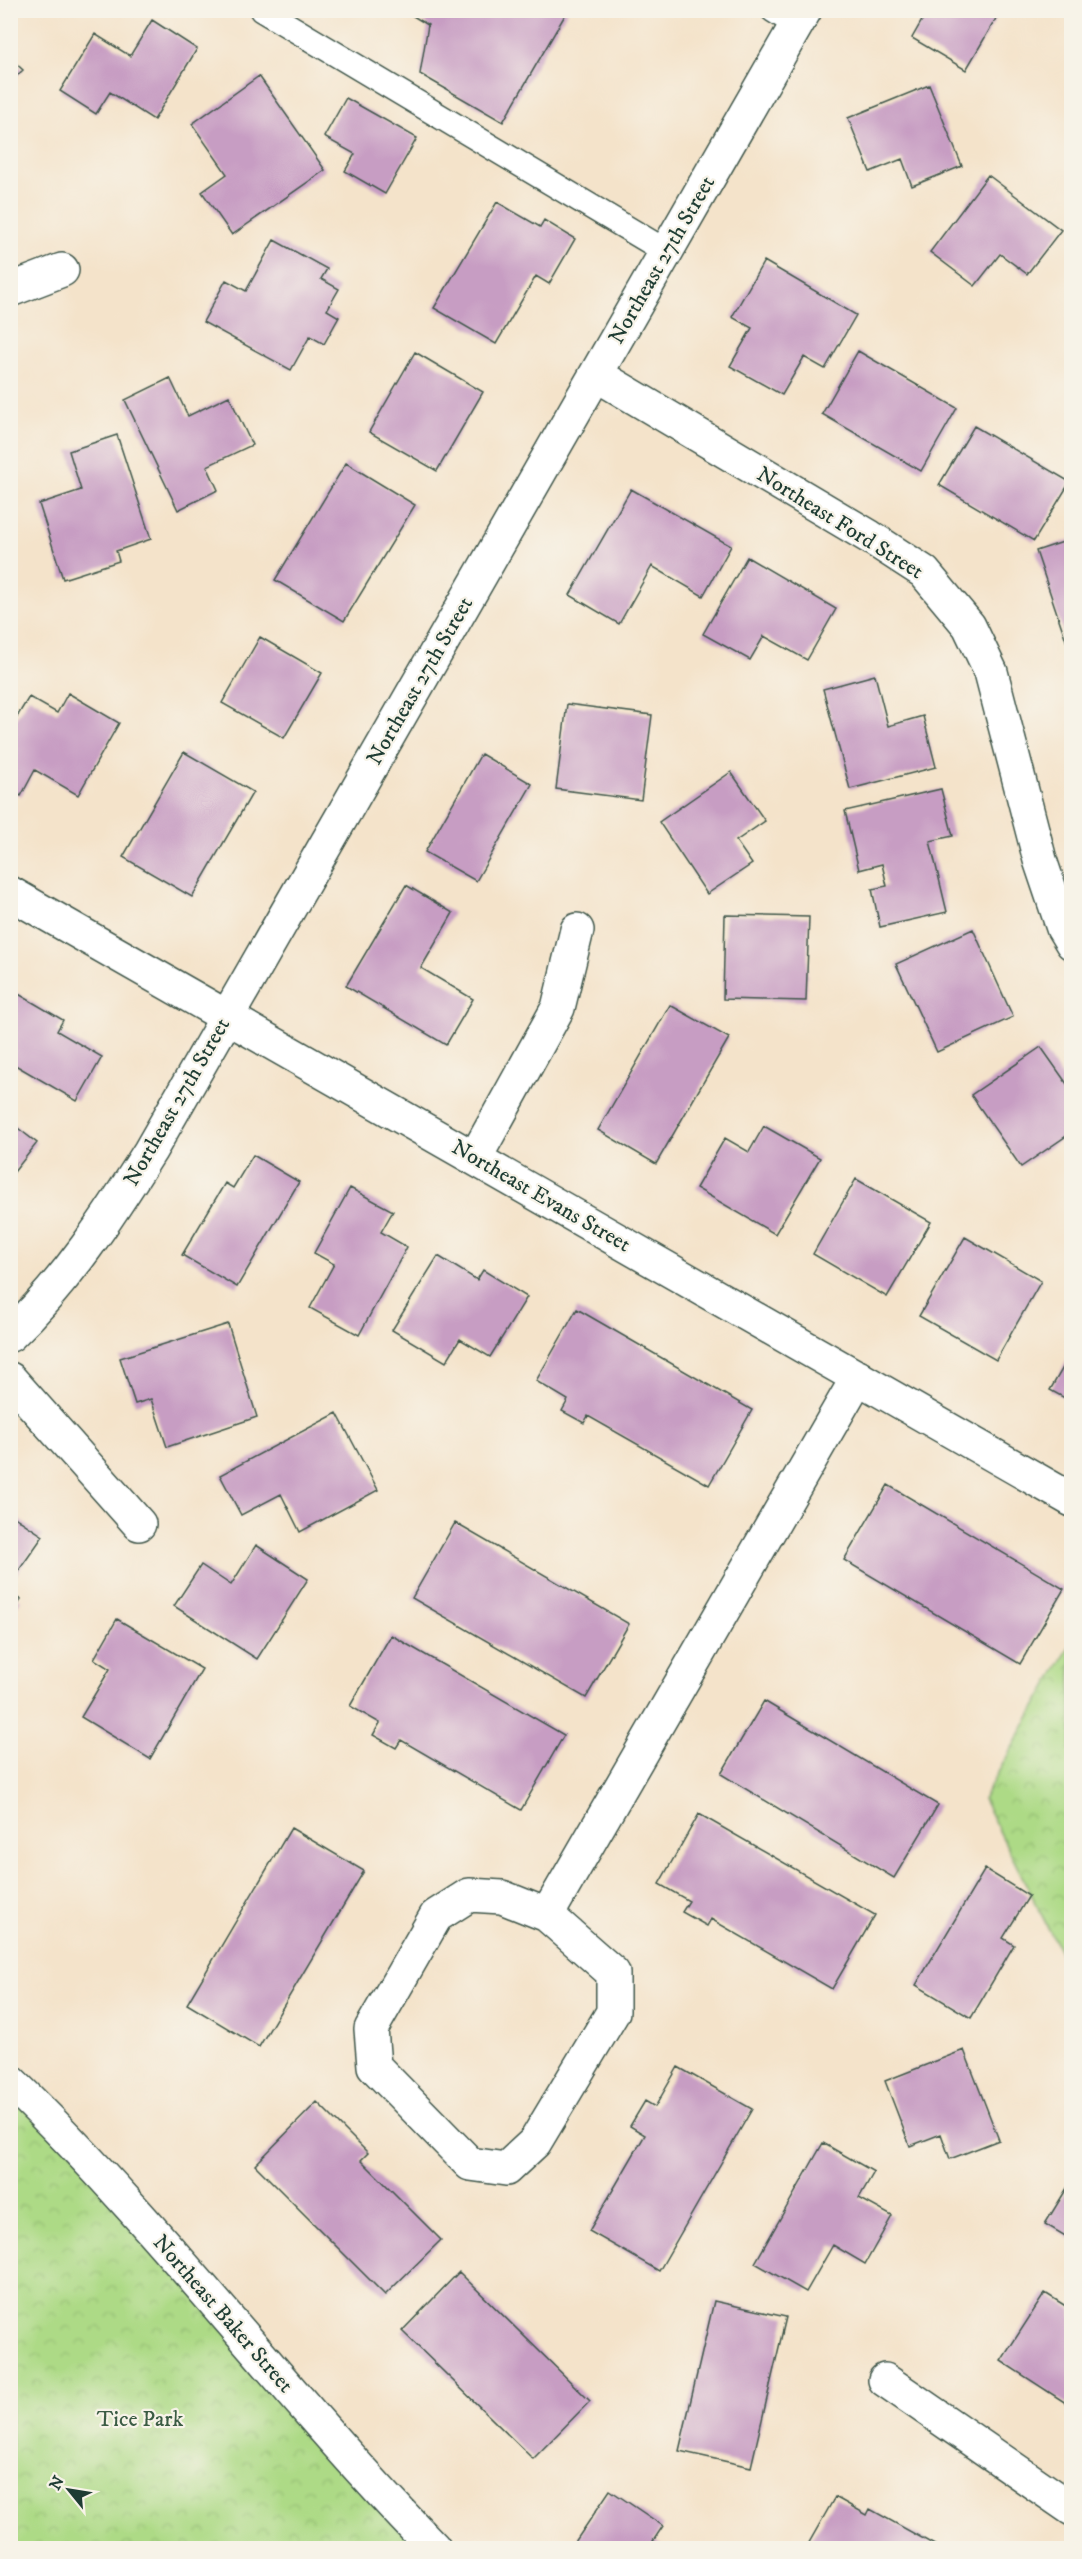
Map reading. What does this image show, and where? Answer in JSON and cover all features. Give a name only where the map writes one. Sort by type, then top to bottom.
[{"type":"street","name":"Northeast 27th Street","points":[[10,1335],[52,1291],[102,1227],[150,1151],[667,252],[792,15]]},
{"type":"street","points":[[10,290],[62,270]]},
{"type":"street","name":"Northeast Ford Street","points":[[597,375],[870,537],[924,572],[969,626],[991,672],[1040,860],[1063,928],[1071,943]]},
{"type":"street","name":"Northeast Evans Street","points":[[10,893],[1071,1500]]},
{"type":"street","points":[[475,1158],[558,1008],[577,930]]},
{"type":"street","points":[[547,1915],[858,1377]]},
{"type":"street","points":[[10,1379],[139,1524]]},
{"type":"street","points":[[469,1895],[502,1897],[547,1915],[613,1974],[613,2012],[535,2142],[506,2169],[470,2164],[374,2066],[371,2029],[436,1916],[469,1895]]},
{"type":"street","name":"Northeast Baker Street","points":[[10,2081],[122,2199],[288,2388],[434,2548]]},
{"type":"street","points":[[885,2380],[1071,2509]]},
{"type":"lane","points":[[262,10],[667,252]]},
{"type":"green space","points":[[1071,1644],[1071,1969],[1069,1969],[983,1799]]},
{"type":"green space","name":"Tice Park","points":[[10,2086],[445,2548],[11,2548]]},
{"type":"building","points":[[403,10],[568,10],[503,122],[420,74],[428,25]]},
{"type":"building","points":[[928,10],[1001,10],[966,70],[912,38]]},
{"type":"building","points":[[152,20],[197,49],[154,120],[110,92],[96,114],[60,91],[95,34],[130,56]]},
{"type":"building","points":[[10,58],[23,70],[10,82]]},
{"type":"building","points":[[259,76],[325,170],[232,235],[202,192],[227,174],[192,124]]},
{"type":"building","points":[[929,85],[962,166],[912,186],[902,159],[870,172],[848,118]]},
{"type":"building","points":[[346,98],[417,138],[385,194],[345,171],[355,154],[324,137]]},
{"type":"building","points":[[988,175],[1061,230],[1027,274],[1000,254],[975,286],[930,252]]},
{"type":"building","points":[[497,202],[540,227],[544,220],[575,239],[549,284],[536,276],[496,344],[434,308]]},
{"type":"building","points":[[274,240],[327,269],[321,279],[339,289],[327,310],[339,317],[324,344],[310,336],[291,370],[203,322],[226,280],[246,291]]},
{"type":"building","points":[[764,261],[856,315],[825,369],[804,357],[782,395],[730,366],[752,328],[732,317]]},
{"type":"building","points":[[858,351],[957,408],[921,471],[822,414]]},
{"type":"building","points":[[415,352],[483,392],[437,471],[369,432]]},
{"type":"building","points":[[170,378],[188,416],[229,396],[252,445],[207,466],[218,490],[178,510],[125,400]]},
{"type":"building","points":[[974,426],[1070,482],[1034,541],[939,485]]},
{"type":"building","points":[[117,435],[151,539],[116,551],[119,561],[63,579],[39,504],[81,490],[69,451]]},
{"type":"building","points":[[346,463],[415,505],[344,621],[275,580]]},
{"type":"building","points":[[631,489],[731,546],[703,596],[652,566],[619,624],[570,595]]},
{"type":"building","points":[[1072,539],[1072,655],[1071,655],[1036,551]]},
{"type":"building","points":[[747,557],[836,609],[807,660],[764,636],[750,660],[703,634]]},
{"type":"building","points":[[260,637],[322,673],[284,738],[222,703]]},
{"type":"building","points":[[875,675],[888,726],[923,716],[936,767],[850,789],[823,689]]},
{"type":"building","points":[[68,693],[119,723],[78,795],[35,770],[21,796],[10,790],[10,728],[29,697],[57,713]]},
{"type":"building","points":[[567,704],[652,715],[641,800],[556,789]]},
{"type":"building","points":[[184,752],[253,792],[192,897],[123,857]]},
{"type":"building","points":[[481,754],[532,784],[476,881],[425,852]]},
{"type":"building","points":[[731,772],[765,821],[736,841],[752,864],[707,894],[659,822]]},
{"type":"building","points":[[941,789],[953,836],[930,841],[947,912],[880,927],[872,889],[887,886],[882,864],[859,870],[845,811]]},
{"type":"building","points":[[406,885],[453,913],[421,968],[473,999],[446,1045],[346,986]]},
{"type":"building","points":[[725,915],[809,917],[806,1001],[723,999]]},
{"type":"building","points":[[973,929],[1013,1017],[937,1052],[896,964]]},
{"type":"building","points":[[10,989],[63,1020],[57,1031],[102,1057],[77,1101],[10,1062]]},
{"type":"building","points":[[670,1005],[729,1038],[656,1164],[598,1130]]},
{"type":"building","points":[[1041,1047],[1072,1091],[1072,1132],[1021,1167],[971,1095]]},
{"type":"building","points":[[10,1122],[37,1143],[10,1177]]},
{"type":"building","points":[[764,1126],[820,1158],[775,1234],[696,1188],[725,1138],[749,1152]]},
{"type":"building","points":[[253,1155],[299,1182],[237,1287],[182,1255],[225,1183],[233,1188]]},
{"type":"building","points":[[856,1179],[931,1222],[887,1297],[813,1254]]},
{"type":"building","points":[[350,1188],[393,1211],[381,1232],[407,1247],[359,1335],[310,1308],[334,1264],[314,1253]]},
{"type":"building","points":[[965,1237],[1041,1281],[996,1360],[919,1316]]},
{"type":"building","points":[[438,1256],[477,1280],[483,1270],[527,1297],[490,1357],[460,1339],[446,1362],[392,1330]]},
{"type":"building","points":[[577,1309],[752,1410],[709,1485],[588,1416],[584,1423],[562,1411],[568,1400],[536,1381]]},
{"type":"building","points":[[228,1324],[257,1417],[167,1447],[151,1399],[135,1404],[120,1358]]},
{"type":"building","points":[[1072,1352],[1072,1402],[1050,1390]]},
{"type":"building","points":[[337,1413],[378,1490],[300,1532],[281,1494],[241,1515],[220,1475]]},
{"type":"building","points":[[888,1485],[1064,1589],[1020,1664],[844,1560]]},
{"type":"building","points":[[10,1514],[43,1536],[10,1583]]},
{"type":"building","points":[[455,1523],[629,1624],[586,1698],[412,1598]]},
{"type":"building","points":[[256,1545],[308,1579],[257,1659],[174,1606],[201,1565],[231,1585]]},
{"type":"building","points":[[10,1593],[21,1600],[10,1616]]},
{"type":"building","points":[[117,1619],[202,1669],[150,1759],[81,1717],[110,1669],[94,1659]]},
{"type":"building","points":[[391,1635],[564,1735],[521,1810],[401,1740],[396,1748],[373,1735],[380,1723],[350,1706]]},
{"type":"building","points":[[764,1701],[938,1805],[894,1878],[721,1774]]},
{"type":"building","points":[[699,1814],[875,1915],[832,1989],[711,1919],[707,1926],[682,1912],[689,1901],[659,1884]]},
{"type":"building","points":[[291,1828],[364,1871],[259,2047],[187,2004]]},
{"type":"building","points":[[985,1869],[1029,1896],[1003,1938],[1014,1945],[971,2018],[916,1985]]},
{"type":"building","points":[[964,2050],[999,2140],[950,2159],[941,2134],[910,2146],[885,2081]]},
{"type":"building","points":[[678,2067],[752,2109],[659,2271],[589,2231],[645,2135],[630,2126],[645,2101],[655,2107]]},
{"type":"building","points":[[317,2102],[368,2153],[361,2160],[441,2240],[385,2295],[255,2165]]},
{"type":"building","points":[[823,2143],[874,2172],[859,2198],[892,2216],[865,2264],[833,2245],[806,2292],[755,2263]]},
{"type":"building","points":[[1072,2180],[1072,2240],[1045,2224]]},
{"type":"building","points":[[459,2272],[590,2401],[533,2459],[402,2331]]},
{"type":"building","points":[[1045,2293],[1072,2310],[1072,2407],[1001,2361]]},
{"type":"building","points":[[714,2301],[786,2317],[751,2467],[679,2451]]},
{"type":"building","points":[[610,2490],[663,2526],[653,2541],[664,2548],[571,2548]]},
{"type":"building","points":[[835,2497],[867,2515],[870,2509],[940,2548],[806,2548]]}]
